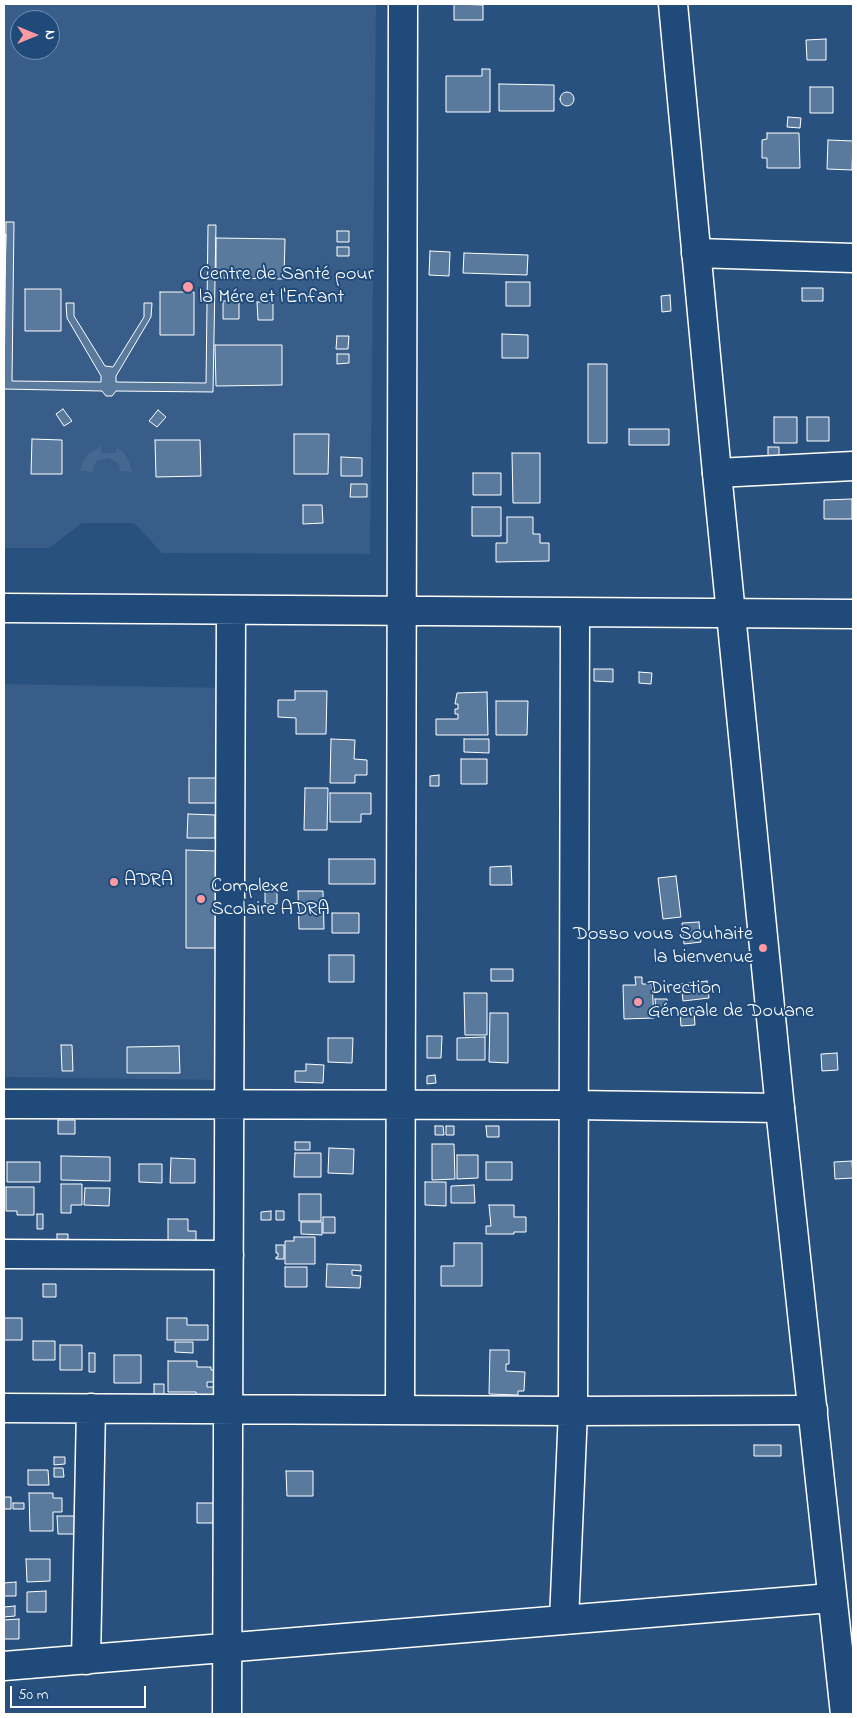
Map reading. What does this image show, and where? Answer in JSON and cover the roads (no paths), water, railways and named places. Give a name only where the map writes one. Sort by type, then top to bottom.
[{"type":"main road","points":[[400,1410],[403,4]]},
{"type":"main road","points":[[673,4],[780,1108],[813,1410],[831,1598],[845,1714]]},
{"type":"main road","points":[[696,253],[853,258]]},
{"type":"main road","points":[[717,473],[853,466]]},
{"type":"main road","points":[[4,608],[853,614]]},
{"type":"main road","points":[[227,1714],[231,610]]},
{"type":"main road","points":[[564,1620],[573,1411],[575,612]]},
{"type":"main road","points":[[4,1104],[401,1104],[780,1108]]},
{"type":"main road","points":[[4,1254],[230,1255]]},
{"type":"main road","points":[[4,1408],[573,1411],[813,1410]]},
{"type":"main road","points":[[86,1660],[91,1408]]},
{"type":"main road","points":[[4,1666],[831,1598]]},
{"type":"place","name":"Centre de Santé pour la Mére et l'Enfant","points":[[188,287]]},
{"type":"place","name":"ADRA","points":[[114,882]]},
{"type":"place","name":"Complexe Scolaire ADRA","points":[[201,899]]},
{"type":"place","name":"Dosso vous Souhaite la bienvenue","points":[[763,948]]},
{"type":"place","name":"Direction Génerale de Douane","points":[[638,1002]]}]
